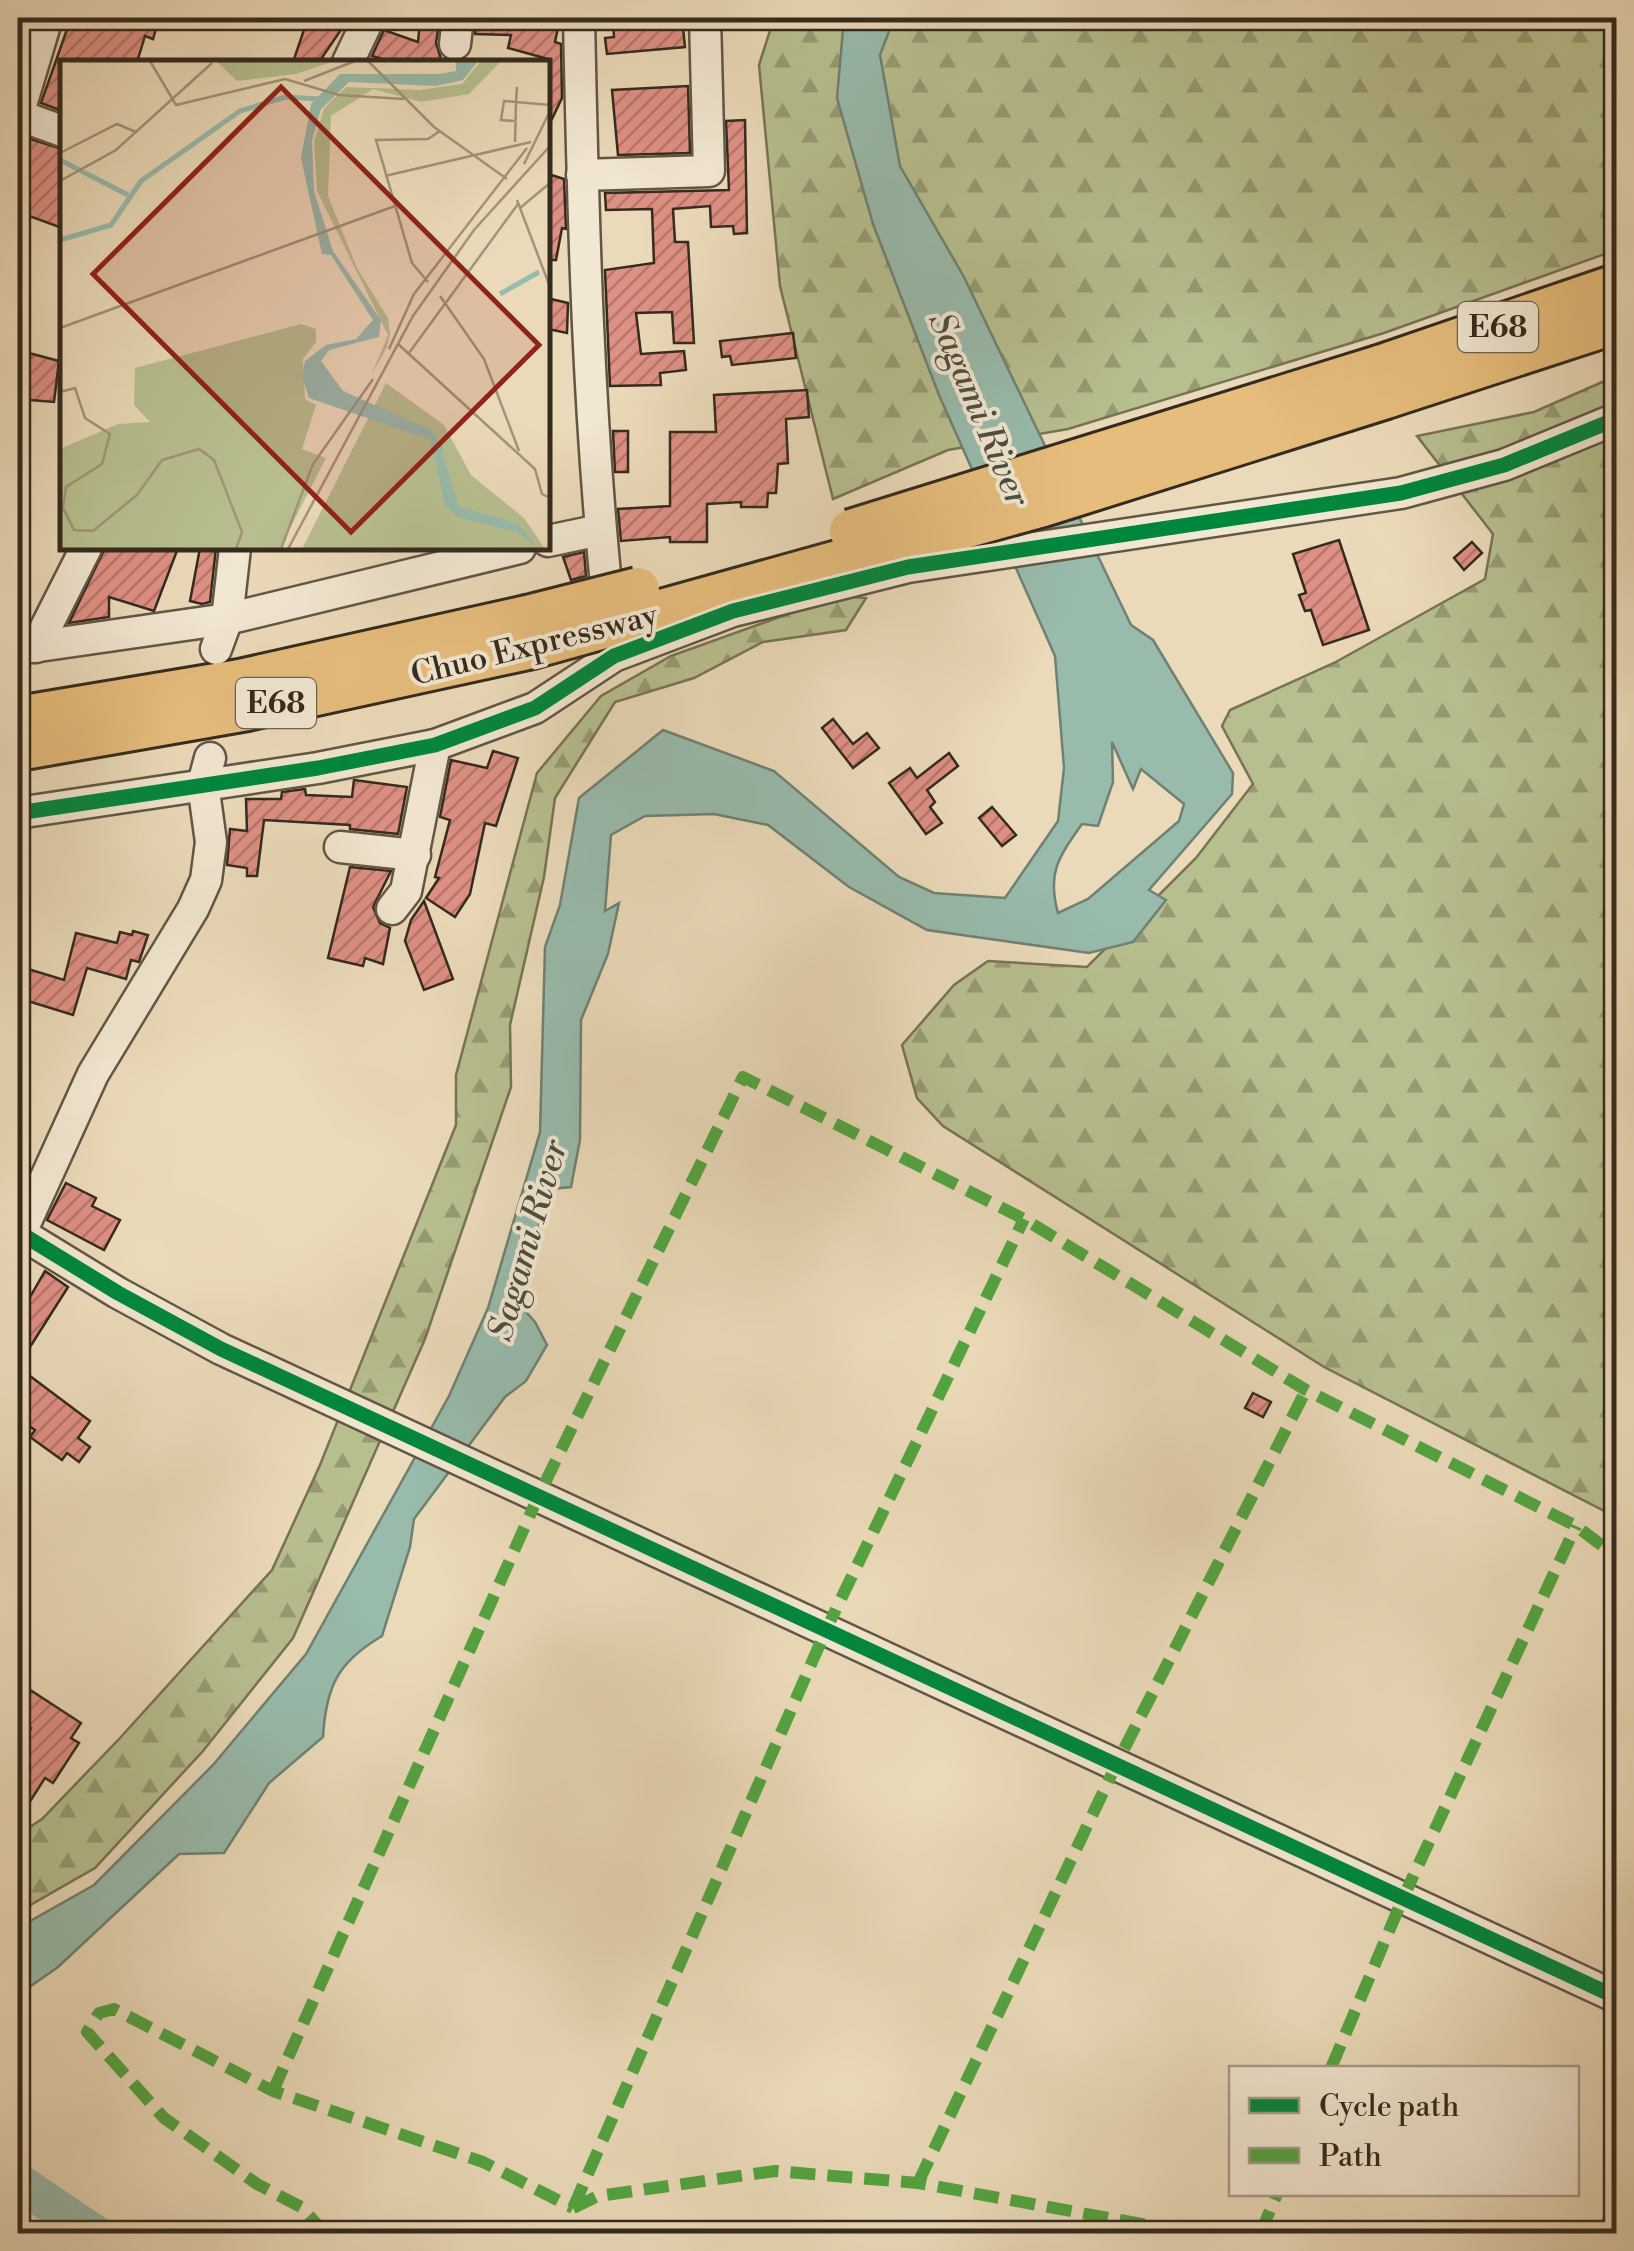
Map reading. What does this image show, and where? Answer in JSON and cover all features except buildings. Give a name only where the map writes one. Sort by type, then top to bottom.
[{"type":"highway","name":"E68","points":[[1383,382],[1616,286]]},
{"type":"highway","name":"E68","points":[[1383,382],[1616,322]]},
{"type":"highway","name":"Chuo Expressway","points":[[18,748],[246,710],[529,632],[1043,505],[1383,382]]},
{"type":"highway","name":"Chuo Expressway","points":[[18,718],[529,632]]},
{"type":"street","points":[[46,18],[18,115],[60,130]]},
{"type":"street","points":[[349,60],[368,18]]},
{"type":"street","points":[[579,18],[582,176],[600,530],[614,656]]},
{"type":"street","points":[[582,176],[708,171],[705,18]]},
{"type":"street","points":[[18,813],[207,771],[436,745],[535,708],[614,656],[733,611],[908,567],[1401,493],[1504,465],[1589,434],[1616,419]]},
{"type":"street","points":[[550,542],[600,530]]},
{"type":"street","points":[[27,648],[85,550]]},
{"type":"street","points":[[216,649],[227,619],[236,550]]},
{"type":"street","points":[[27,648],[227,619],[468,552],[494,550]]},
{"type":"street","points":[[392,909],[406,891],[436,745]]},
{"type":"street","points":[[207,771],[212,842],[206,880],[193,910],[93,1074],[19,1236],[221,1349],[1616,1997]]},
{"type":"street","points":[[340,847],[415,855]]},
{"type":"green space","points":[[774,18],[1616,18],[1616,250],[1384,333],[1068,429],[948,450],[833,499],[780,286],[759,65]]},
{"type":"green space","points":[[1616,376],[1616,1517],[1324,1367],[943,1126],[917,1098],[902,1045],[954,985],[988,961],[1087,967],[1196,858],[1253,784],[1222,726],[1230,710],[1334,663],[1485,579],[1493,534],[1417,436],[1534,412]]},
{"type":"green space","points":[[838,596],[866,598],[846,630],[763,642],[694,678],[615,702],[555,798],[544,877],[510,1025],[511,1087],[425,1339],[293,1638],[203,1751],[95,1868],[18,1912],[18,1835],[42,1819],[120,1738],[272,1570],[320,1465],[456,1125],[456,1075],[537,773],[601,696],[671,656]]},
{"type":"water","name":"Sagami River","points":[[844,18],[894,18],[880,55],[900,166],[964,277],[1131,625],[1153,640],[1233,773],[1232,794],[1149,890],[1166,900],[1133,942],[1089,953],[927,930],[849,887],[768,825],[714,814],[645,816],[611,835],[605,911],[619,903],[608,954],[581,1020],[580,1140],[571,1187],[550,1189],[516,1301],[535,1322],[547,1345],[526,1381],[505,1397],[414,1519],[410,1547],[382,1636],[355,1656],[337,1677],[327,1703],[323,1737],[269,1783],[224,1853],[179,1854],[58,1967],[18,1995],[18,1928],[94,1885],[213,1765],[306,1654],[449,1396],[488,1308],[540,1132],[545,947],[560,905],[579,798],[663,730],[774,771],[899,877],[934,893],[1005,898],[1058,821],[1064,768],[1055,656],[939,395],[873,224],[837,98]],"holes":[[[1112,742],[1133,789],[1141,769],[1184,804],[1179,821],[1088,899],[1058,913],[1054,887],[1057,866],[1082,824],[1098,826],[1113,782]]]},
{"type":"waterway","points":[[18,2182],[95,2234]]},
{"type":"marked path","points":[[273,2091],[538,1497],[743,1077],[1024,1219],[1306,1390],[1576,1526],[1616,1556]]},
{"type":"marked path","points":[[573,2208],[826,1630],[1024,1219]]},
{"type":"marked path","points":[[918,2183],[1116,1765],[1306,1390]]},
{"type":"marked path","points":[[1332,2066],[1403,1898],[1576,1526]]},
{"type":"marked path","points":[[326,2234],[301,2207],[257,2184],[164,2118],[87,2032],[99,2013],[114,2009],[273,2091],[483,2162],[573,2208]]},
{"type":"marked path","points":[[573,2208],[598,2196],[775,2171],[918,2183],[1196,2234]]},
{"type":"marked path","points":[[1260,2234],[1276,2196]]},
{"type":"marked path","points":[[1602,2234],[1616,2201]]},
{"type":"marked path","points":[[412,2229],[439,2234]]},
{"type":"cycle path","points":[[18,813],[318,768],[435,745],[535,708],[614,656],[733,611],[908,567],[1401,493],[1504,465],[1616,419]]},
{"type":"cycle path","points":[[18,1239],[20,1233],[221,1349],[1616,1997]]}]
